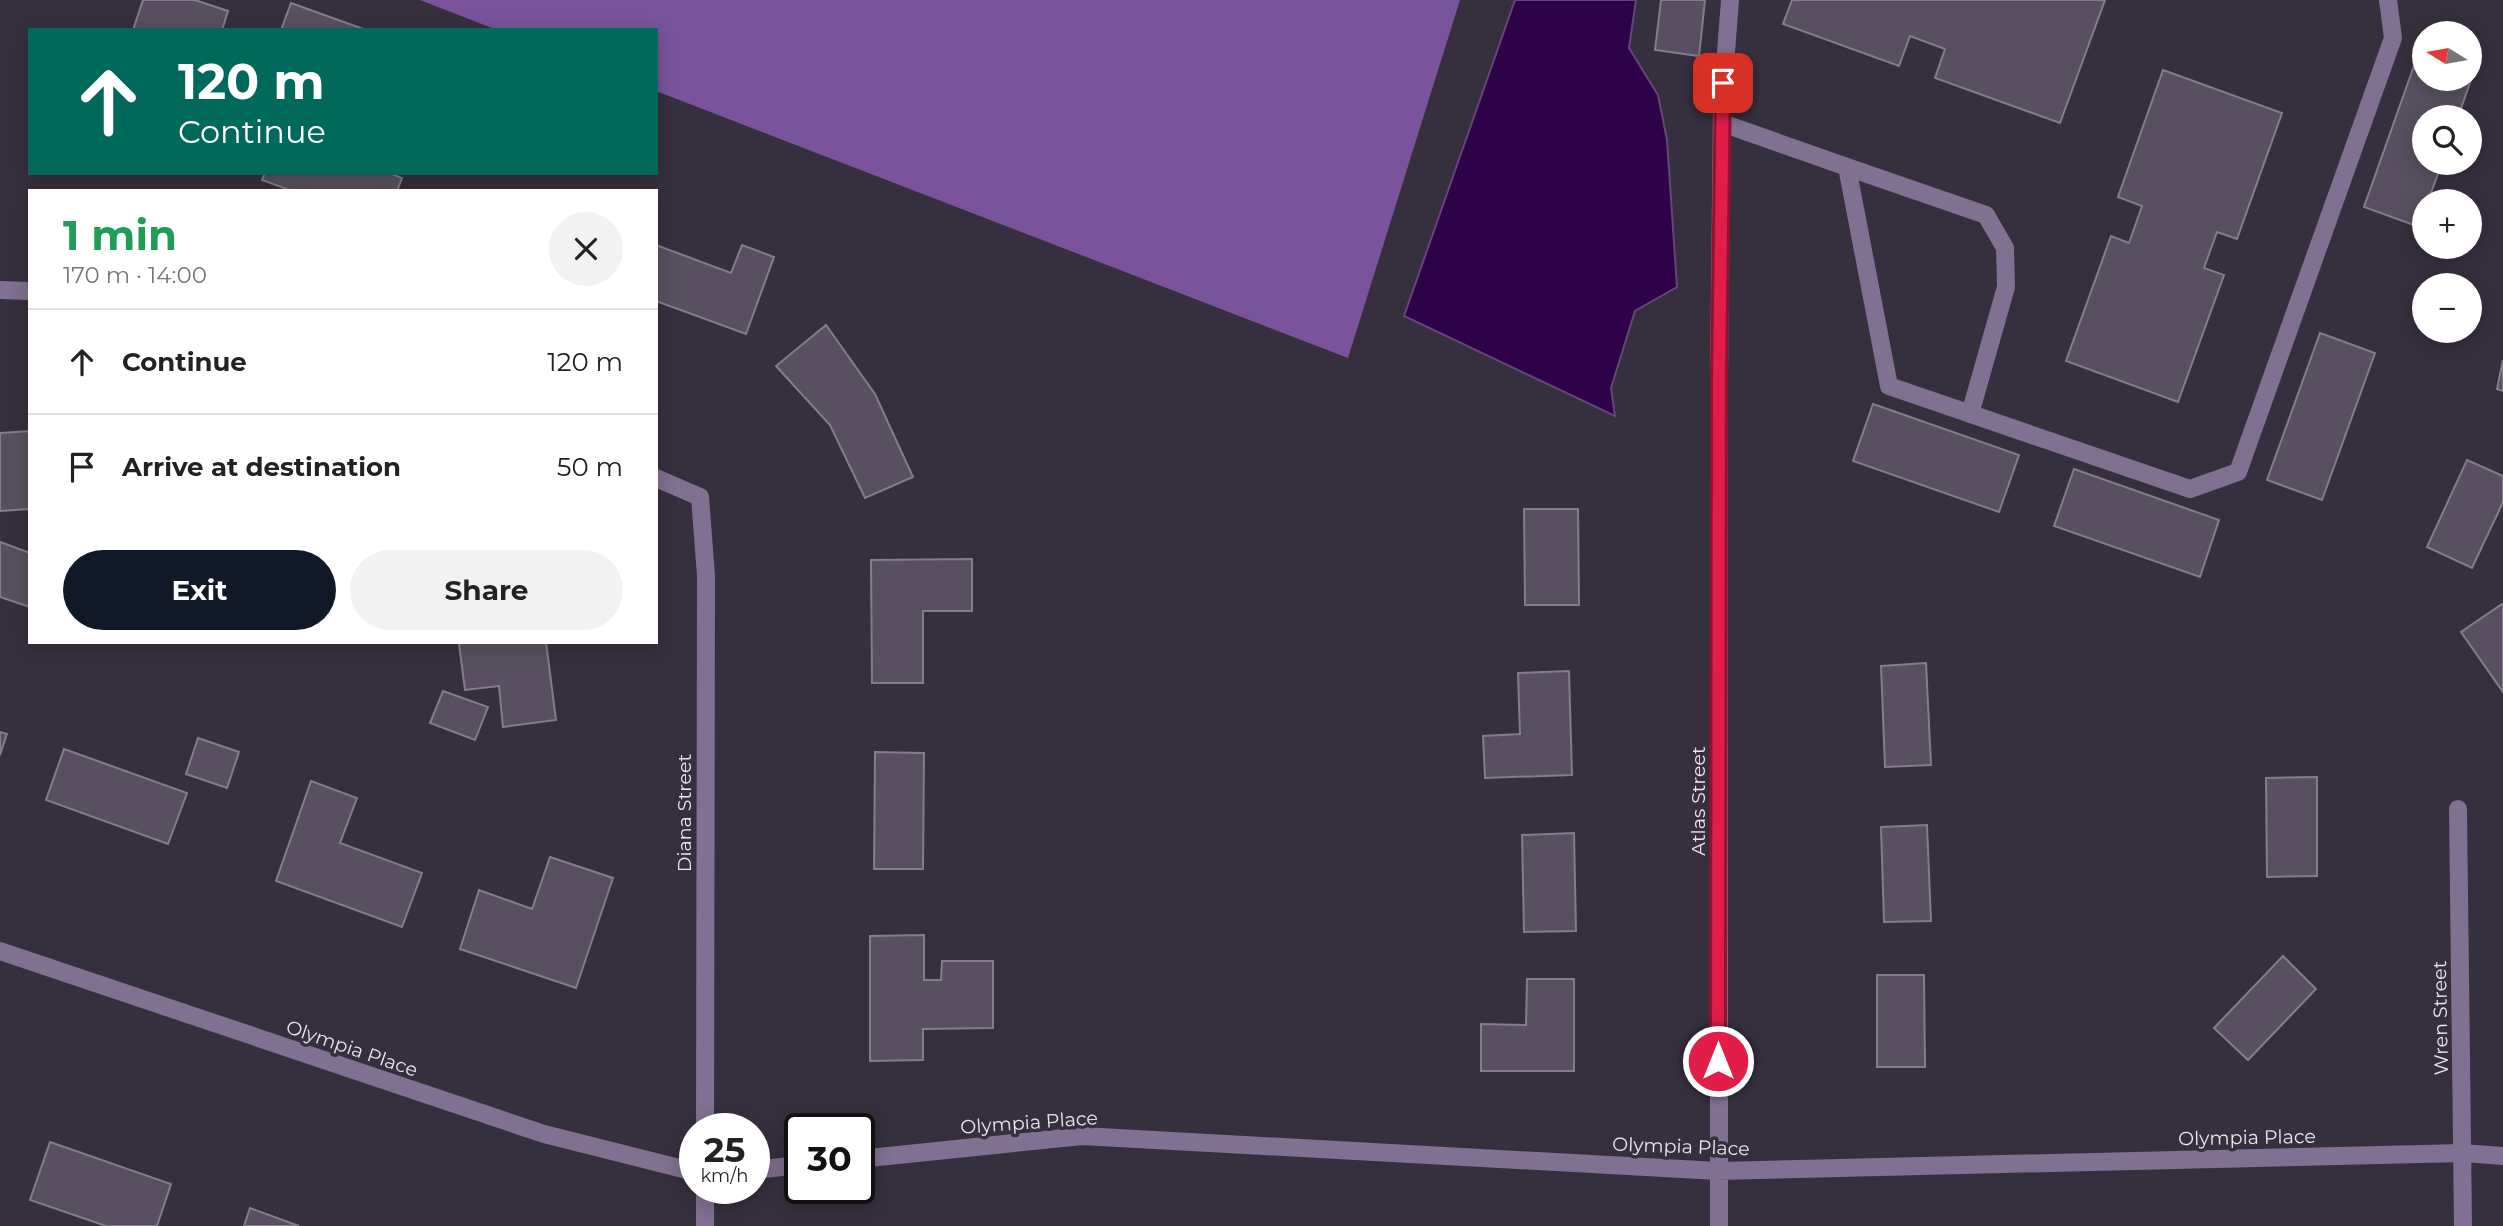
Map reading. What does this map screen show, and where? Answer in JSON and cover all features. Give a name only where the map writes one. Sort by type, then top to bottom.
[{"type":"street","name":"Atlas Street","points":[[1719,1226],[1719,377],[1722,123],[1730,0]]},
{"type":"street","points":[[1847,167],[1889,386],[2190,489],[2238,472],[2393,38],[2388,0]]},
{"type":"street","points":[[1722,123],[1986,215],[2005,248],[2006,287],[1970,414]]},
{"type":"street","points":[[0,290],[28,291]]},
{"type":"street","name":"Diana Street","points":[[658,479],[700,497],[706,576],[705,1113]]},
{"type":"street","name":"Wren Street","points":[[2458,809],[2463,1226]]},
{"type":"street","name":"Olympia Place","points":[[0,951],[544,1135],[679,1168]]},
{"type":"street","name":"Olympia Place","points":[[875,1157],[1082,1136],[1718,1171],[2463,1153],[2503,1156]]},
{"type":"street","points":[[705,1204],[705,1226]]},
{"type":"shaded area","points":[[420,0],[1460,0],[1348,358],[658,92],[658,28],[492,28]]},
{"type":"shaded area","points":[[1515,0],[1636,0],[1629,48],[1658,95],[1667,140],[1677,287],[1635,311],[1611,388],[1615,416],[1404,316]]},
{"type":"building","points":[[143,0],[195,0],[228,11],[223,28],[134,28]]},
{"type":"building","points":[[1661,0],[1705,0],[1699,56],[1655,50]]},
{"type":"building","points":[[1792,0],[2105,0],[2060,123],[1935,78],[1945,49],[1910,36],[1899,66],[1783,24]]},
{"type":"building","points":[[291,3],[360,28],[282,28]]},
{"type":"building","points":[[2163,70],[2282,113],[2237,239],[2217,232],[2204,268],[2224,275],[2178,402],[2066,361],[2111,236],[2129,243],[2142,206],[2118,197]]},
{"type":"building","points":[[2412,71],[2412,91],[2467,91],[2462,105],[2412,105],[2412,175],[2438,175],[2432,189],[2412,189],[2412,224],[2364,207]]},
{"type":"building","points":[[264,175],[394,175],[402,178],[398,189],[287,189],[262,180]]},
{"type":"building","points":[[742,245],[774,257],[746,334],[658,302],[658,246],[731,273]]},
{"type":"building","points":[[826,325],[875,394],[913,477],[865,498],[830,425],[776,366]]},
{"type":"building","points":[[2320,333],[2375,353],[2322,500],[2267,480]]},
{"type":"building","points":[[2503,360],[2503,391],[2497,389]]},
{"type":"building","points":[[1873,404],[2019,455],[1999,512],[1853,461]]},
{"type":"building","points":[[28,431],[28,509],[0,511],[0,433]]},
{"type":"building","points":[[2467,460],[2503,476],[2503,502],[2472,568],[2427,547]]},
{"type":"building","points":[[2074,469],[2219,520],[2200,577],[2054,526]]},
{"type":"building","points":[[1524,509],[1578,509],[1579,605],[1525,605]]},
{"type":"building","points":[[0,542],[28,552],[28,606],[0,597]]},
{"type":"building","points":[[972,559],[972,611],[923,611],[923,683],[872,683],[871,560]]},
{"type":"building","points":[[2502,604],[2503,606],[2503,692],[2461,632]]},
{"type":"building","points":[[459,644],[546,644],[556,720],[503,727],[499,686],[465,690]]},
{"type":"building","points":[[1926,663],[1931,765],[1885,767],[1881,666]]},
{"type":"building","points":[[1569,671],[1572,775],[1485,778],[1483,736],[1520,734],[1518,673]]},
{"type":"building","points":[[443,691],[488,707],[475,740],[430,723]]},
{"type":"building","points":[[0,732],[7,734],[0,755]]},
{"type":"building","points":[[198,738],[239,752],[227,788],[186,774]]},
{"type":"building","points":[[64,749],[187,793],[168,844],[46,800]]},
{"type":"building","points":[[875,752],[924,753],[923,869],[874,869]]},
{"type":"building","points":[[2317,777],[2317,876],[2267,877],[2266,778]]},
{"type":"building","points":[[311,781],[357,798],[340,843],[422,873],[402,927],[276,881]]},
{"type":"building","points":[[1927,825],[1931,921],[1884,922],[1881,827]]},
{"type":"building","points":[[1574,833],[1576,931],[1524,932],[1522,835]]},
{"type":"building","points":[[550,857],[613,878],[576,988],[460,949],[479,890],[532,909]]},
{"type":"building","points":[[924,935],[924,980],[941,980],[942,961],[993,961],[993,1028],[923,1029],[923,1060],[870,1061],[870,936]]},
{"type":"building","points":[[2283,956],[2316,989],[2248,1060],[2214,1028]]},
{"type":"building","points":[[1877,975],[1924,975],[1925,1067],[1877,1067]]},
{"type":"building","points":[[1527,979],[1574,979],[1574,1071],[1481,1071],[1481,1024],[1526,1025]]},
{"type":"building","points":[[50,1142],[171,1184],[157,1226],[106,1226],[30,1200]]},
{"type":"building","points":[[250,1208],[299,1226],[244,1226]]},
{"type":"route","points":[[1718,1061],[1719,377],[1723,83]]}]
